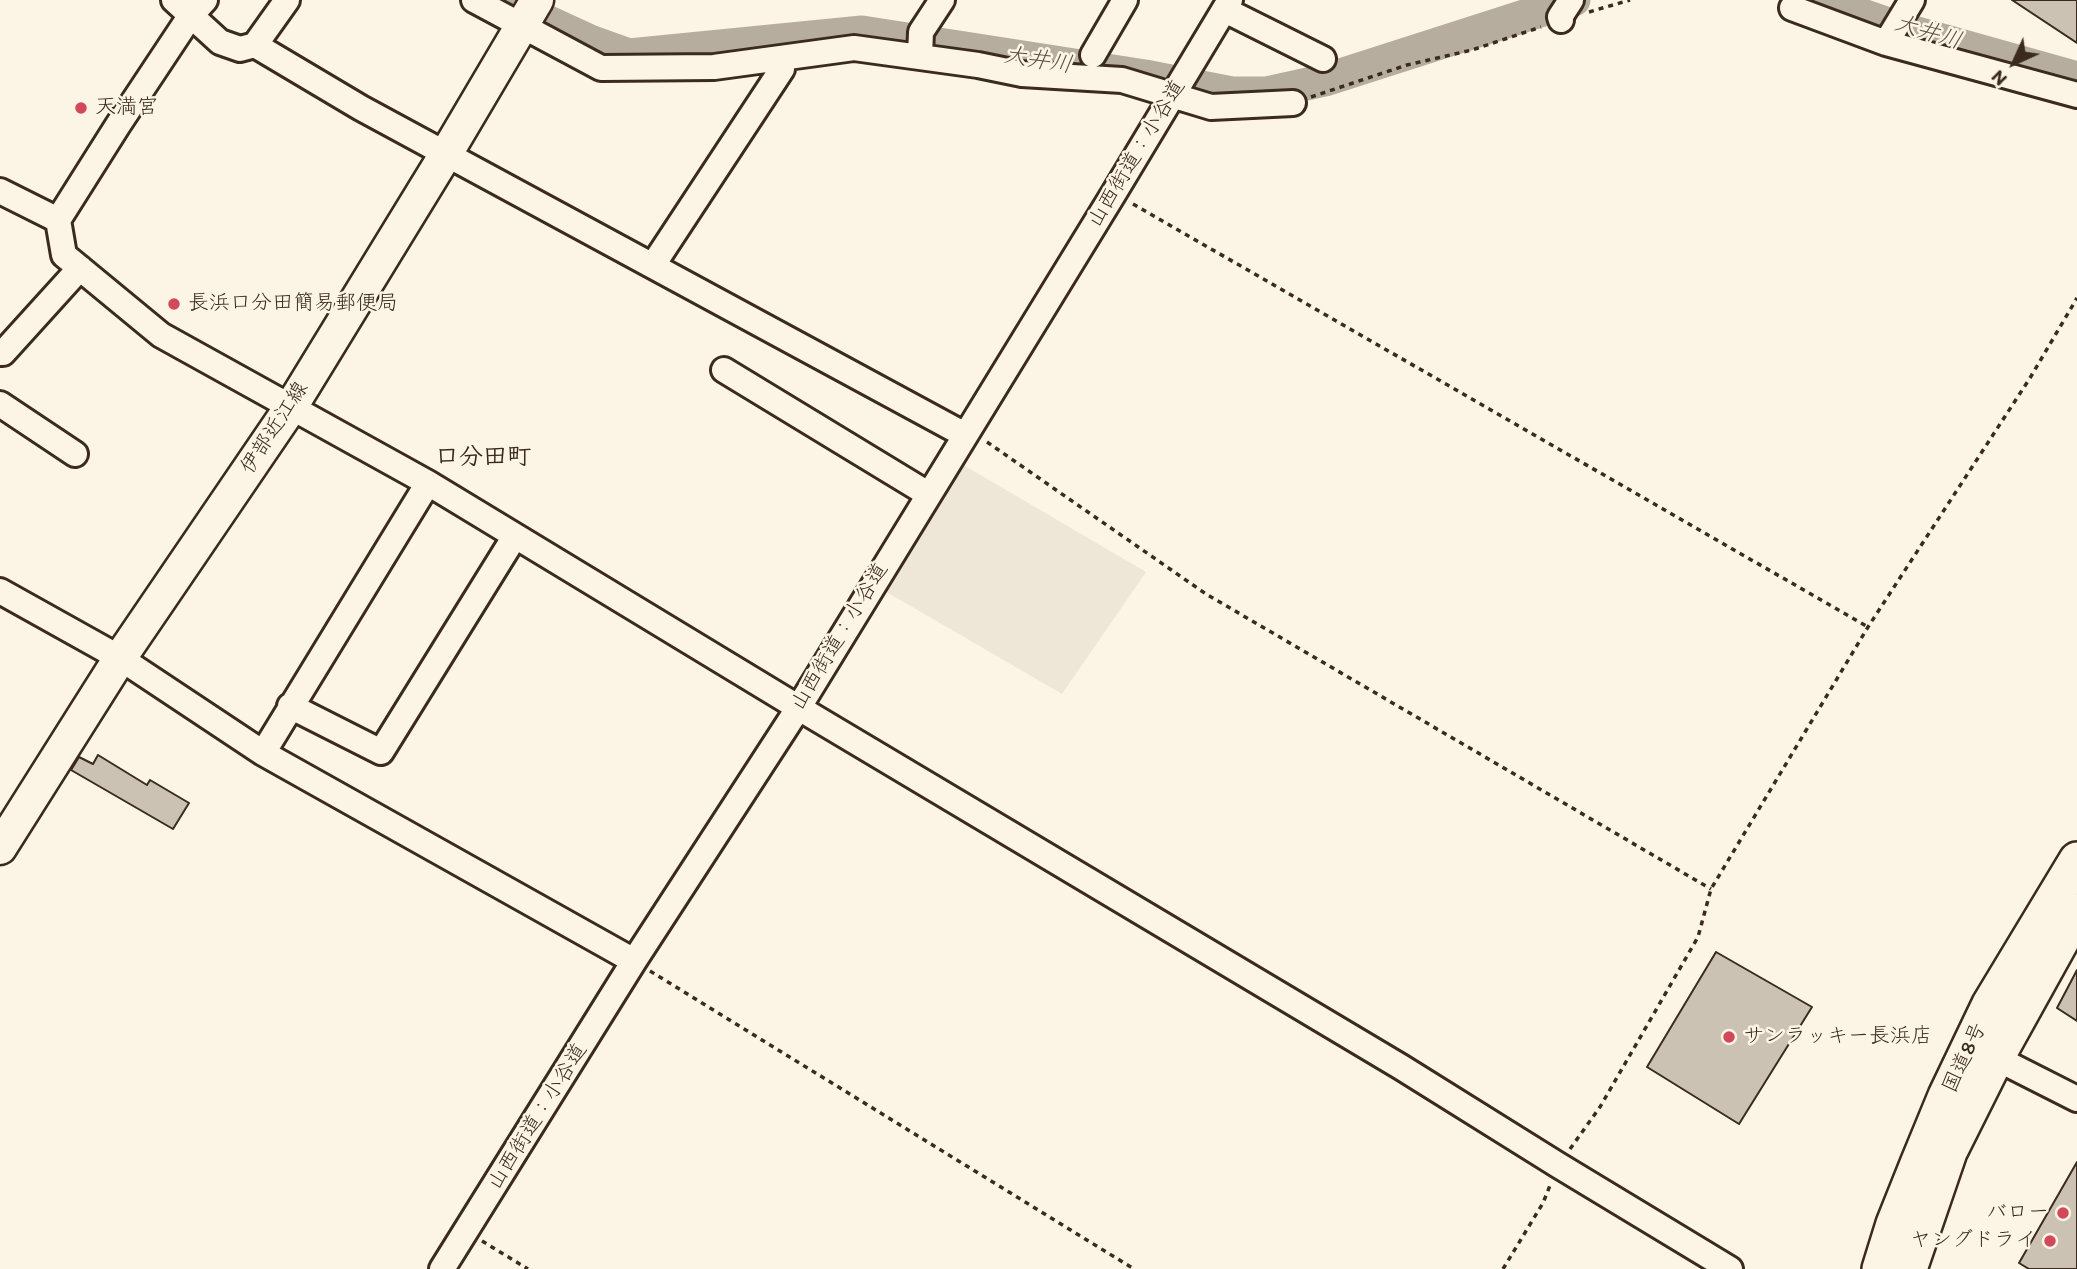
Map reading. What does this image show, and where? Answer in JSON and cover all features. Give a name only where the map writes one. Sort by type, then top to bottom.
[{"type":"highway","name":"国道8号","points":[[1880,1269],[1894,1224],[1946,1096],[1984,1017],[2077,860]]},
{"type":"highway","name":"国道8号","points":[[1909,1269],[1949,1152],[1996,1058],[2077,912]]},
{"type":"main road","name":"伊部近江線","points":[[0,848],[120,659],[291,407],[530,13]]},
{"type":"street","points":[[287,0],[256,45],[240,49],[220,41],[190,5],[58,220],[64,255],[161,335],[428,483],[1401,1067],[1730,1269]]},
{"type":"street","points":[[474,0],[530,13],[601,68],[714,68],[854,48],[1022,74],[1122,80],[1211,107],[1293,103]]},
{"type":"street","points":[[920,57],[921,32],[942,0]]},
{"type":"street","points":[[1093,55],[1125,0]]},
{"type":"street","points":[[1886,43],[1912,0]]},
{"type":"street","points":[[1227,5],[1323,59]]},
{"type":"street","name":"山西街道：小谷道","points":[[442,1269],[634,961],[799,707],[1227,5]]},
{"type":"street","points":[[1792,8],[1886,43],[2077,95]]},
{"type":"street","points":[[256,45],[361,108],[967,432]]},
{"type":"street","points":[[653,265],[782,69],[780,59]]},
{"type":"street","points":[[0,191],[58,220]]},
{"type":"street","points":[[0,354],[80,268]]},
{"type":"street","points":[[724,370],[928,494]]},
{"type":"street","points":[[0,404],[75,454]]},
{"type":"street","points":[[263,753],[428,483]]},
{"type":"street","points":[[290,706],[381,752],[514,536]]},
{"type":"street","points":[[0,591],[120,659],[263,753],[634,961]]},
{"type":"street","points":[[1996,1058],[2077,1100]]},
{"type":"path","points":[[1293,103],[1407,65],[1472,50],[1566,10],[1630,0]]},
{"type":"path","points":[[1114,193],[1868,627]]},
{"type":"path","points":[[1503,1269],[1543,1203],[1558,1165],[1600,1107],[1698,937],[1711,889],[1868,627],[2031,378],[2077,298]]},
{"type":"path","points":[[967,432],[1206,594],[1711,889]]},
{"type":"path","points":[[634,961],[1134,1269]]},
{"type":"path","points":[[466,1231],[528,1269]]},
{"type":"shaded area","points":[[960,463],[1146,572],[1062,694],[878,587]]},
{"type":"building","points":[[2012,0],[2077,0],[2077,43]]},
{"type":"building","points":[[98,755],[147,785],[150,780],[189,803],[173,829],[71,770],[79,757],[93,764]]},
{"type":"building","name":"サンラッキー長浜店","points":[[1716,952],[1812,1007],[1739,1124],[1647,1067]]},
{"type":"building","points":[[2077,970],[2077,1021],[2057,1008]]},
{"type":"building","name":"バロー","points":[[2077,1162],[2077,1269],[2029,1269],[2019,1263]]},
{"type":"waterway","name":"大井川","points":[[501,0],[590,41],[629,55],[862,32],[1145,76],[1232,93],[1266,93],[1325,80],[1574,0]]},
{"type":"waterway","name":"大井川","points":[[1819,0],[1906,30],[2077,78]]},
{"type":"place","name":"天満宮","points":[[81,108]]},
{"type":"place","name":"長浜口分田簡易郵便局","points":[[174,304]]},
{"type":"place","name":"サンラッキー長浜店","points":[[1729,1037]]},
{"type":"place","name":"バロー","points":[[2063,1213]]},
{"type":"place","name":"ヤングドライ","points":[[2050,1241]]},
{"type":"district","name":"口分田町","points":[[483,458]]}]
